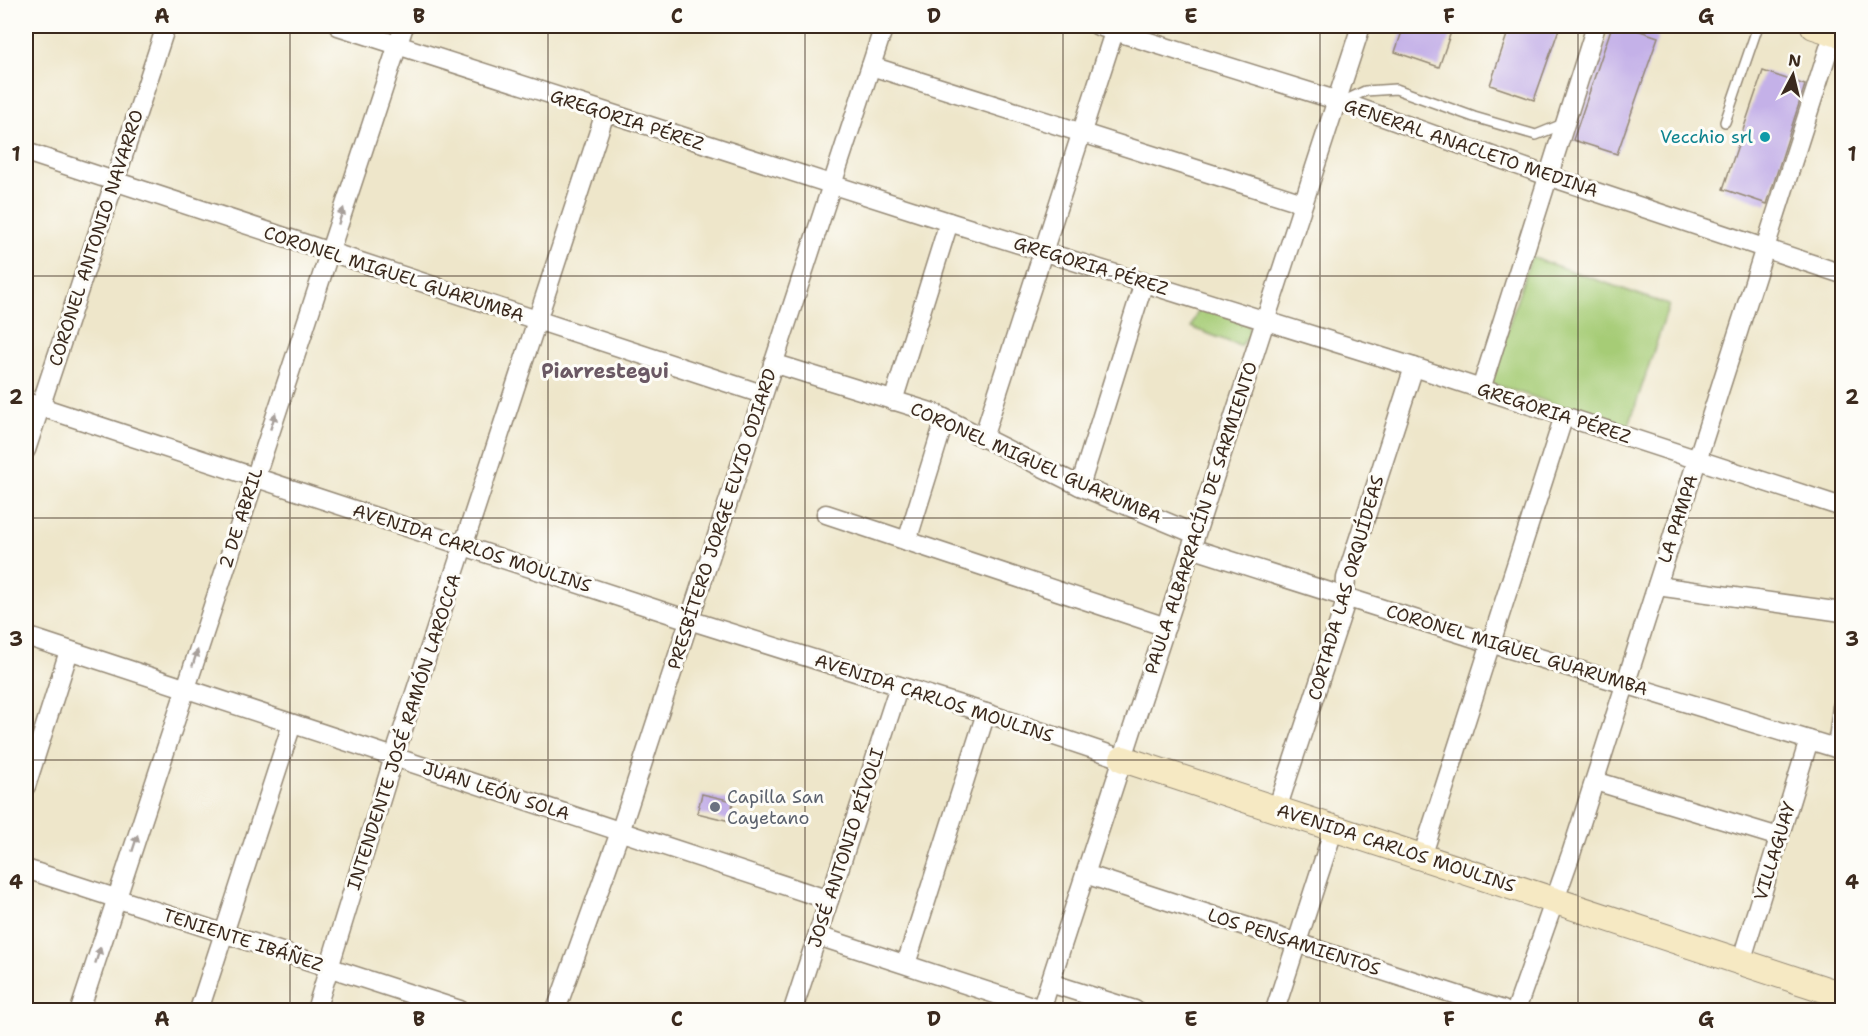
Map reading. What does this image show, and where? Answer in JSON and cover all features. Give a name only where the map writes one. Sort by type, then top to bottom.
[{"type":"street","name":"CORONEL ANTONIO NAVARRO","points":[[26,450],[33,404],[114,181],[166,26]]},
{"type":"street","name":"GREGORIA PÉREZ","points":[[338,26],[605,113],[1481,389],[1842,507]]},
{"type":"street","name":"2 DE ABRIL","points":[[80,1011],[404,26]]},
{"type":"street","name":"PRESBÍTERO JORGE ELVIO ODIARD","points":[[556,1011],[620,832],[884,26]]},
{"type":"street","name":"PAULA ALBARRACÍN DE SARMIENTO","points":[[1041,1010],[1303,202],[1339,102],[1361,26]]},
{"type":"street","points":[[1481,389],[1596,26]]},
{"type":"street","points":[[983,438],[1081,132],[1110,27]]},
{"type":"street","name":"GENERAL ANACLETO MEDINA","points":[[1110,27],[1339,102],[1548,176],[1842,273]]},
{"type":"street","name":"LA PAMPA","points":[[1516,1011],[1595,781],[1765,249],[1832,30]]},
{"type":"street","points":[[871,66],[1303,202]]},
{"type":"street","name":"INTENDENTE JOSÉ RAMÓN LAROCCA","points":[[316,1011],[394,757],[605,113]]},
{"type":"street","name":"CORONEL MIGUEL GUARUMBA","points":[[26,152],[762,394]]},
{"type":"street","points":[[893,400],[949,222]]},
{"type":"street","points":[[1080,486],[1144,282]]},
{"type":"street","name":"CORONEL MIGUEL GUARUMBA","points":[[773,363],[934,413],[1193,541],[1344,597],[1840,750]]},
{"type":"street","name":"CORTADA LAS ORQUÍDEAS","points":[[1277,809],[1344,607],[1346,578],[1414,368]]},
{"type":"street","name":"AVENIDA CARLOS MOULINS","points":[[33,404],[464,544],[689,620],[986,713],[1842,995]]},
{"type":"street","points":[[1422,857],[1564,416]]},
{"type":"street","points":[[907,541],[945,419]]},
{"type":"street","points":[[826,514],[1166,627]]},
{"type":"street","points":[[1657,586],[1837,609],[1842,612]]},
{"type":"street","name":"JUAN LEÓN SOLA","points":[[26,636],[829,900]]},
{"type":"street","points":[[26,786],[69,651]]},
{"type":"street","name":"JOSÉ ANTONIO RÍVOLI","points":[[793,1011],[899,686]]},
{"type":"street","points":[[1840,750],[1842,707]]},
{"type":"street","points":[[906,964],[986,713]]},
{"type":"street","points":[[199,1011],[292,724]]},
{"type":"street","name":"VILLAGUAY","points":[[1741,962],[1809,740]]},
{"type":"street","points":[[1595,781],[1779,837]]},
{"type":"street","points":[[1275,1011],[1334,828]]},
{"type":"street","name":"TENIENTE IBÁÑEZ","points":[[26,869],[329,968],[438,1007],[460,1011]]},
{"type":"street","name":"LOS PENSAMIENTOS","points":[[1085,874],[1503,1011]]},
{"type":"street","points":[[818,936],[1041,1010]]},
{"type":"street","points":[[1050,983],[1135,1011]]},
{"type":"lane","points":[[1725,122],[1758,26]]},
{"type":"lane","points":[[1339,102],[1365,91],[1396,89],[1474,117],[1536,135],[1564,123]]},
{"type":"green space","points":[[1531,257],[1669,305],[1628,428],[1490,383]]},
{"type":"green space","points":[[1200,305],[1248,323],[1250,335],[1240,346],[1191,327]]},
{"type":"building","points":[[1404,26],[1453,26],[1439,67],[1395,52]]},
{"type":"building","points":[[1510,26],[1560,26],[1534,100],[1490,85]]},
{"type":"building","points":[[1612,26],[1625,26],[1658,37],[1617,154],[1573,140]]},
{"type":"building","name":"Vecchio srl","points":[[1763,71],[1805,85],[1767,204],[1723,189]]},
{"type":"building","name":"Capilla San Cayetano","points":[[702,794],[733,801],[730,821],[697,813]]},
{"type":"place","name":"Vecchio srl","points":[[1765,137]]},
{"type":"place","name":"Capilla San Cayetano","points":[[715,807]]},
{"type":"district","name":"Piarrestegui","points":[[605,371]]}]
